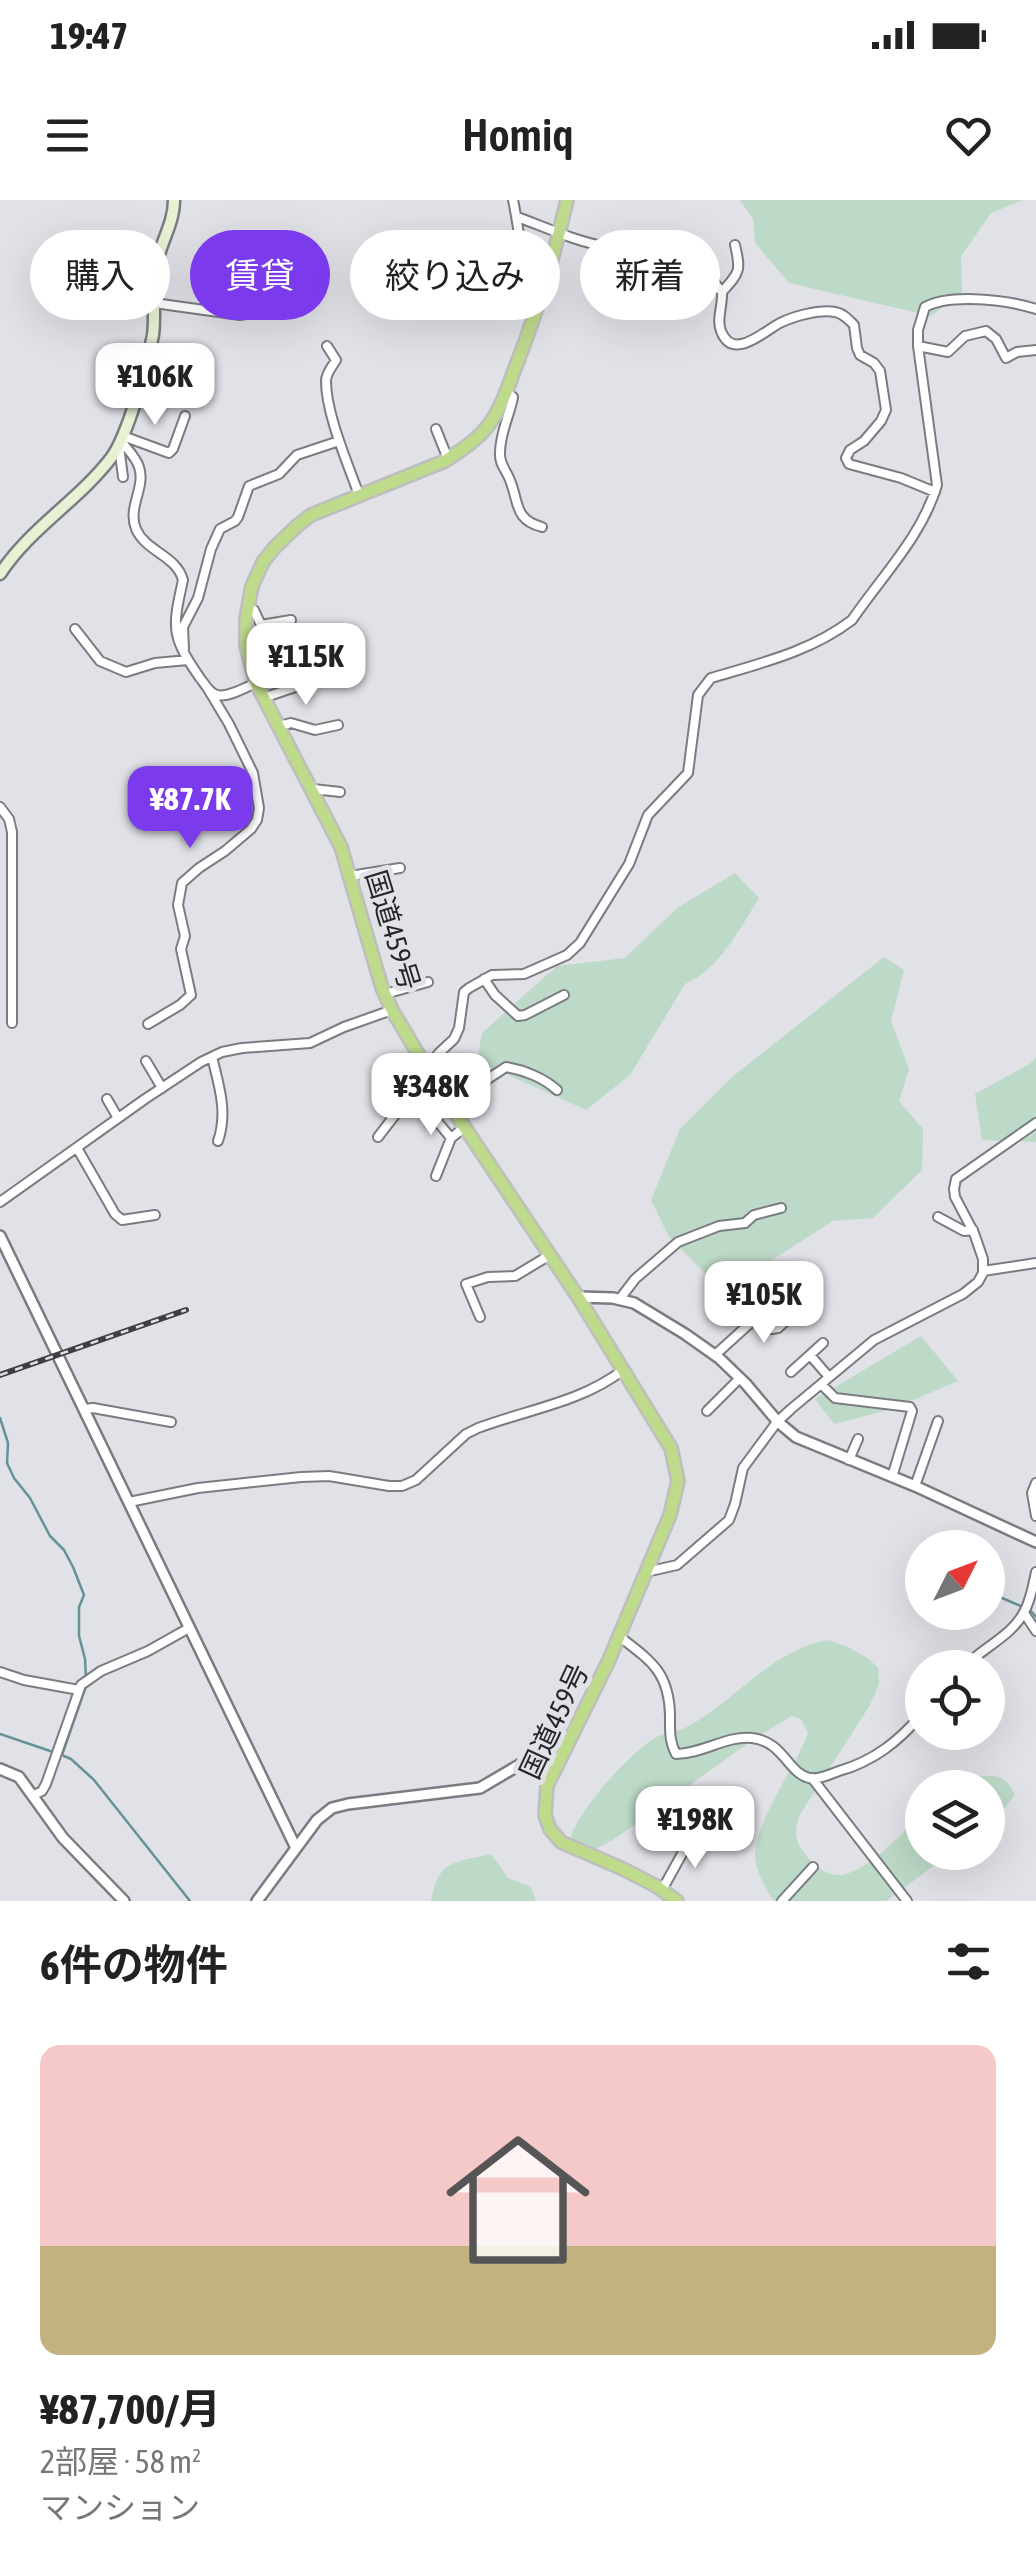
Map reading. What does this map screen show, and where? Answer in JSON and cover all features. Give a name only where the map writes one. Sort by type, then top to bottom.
[{"type":"highway","name":"国道459号","points":[[560,231],[567,200]]},
{"type":"highway","name":"国道459号","points":[[532,320],[506,392],[489,425],[462,450],[311,515],[286,535],[263,562],[252,586],[246,646],[263,698],[342,847],[392,1010],[671,1448],[678,1481],[670,1515],[620,1637],[546,1786],[545,1815],[560,1842],[623,1869],[677,1901]]},
{"type":"main road","points":[[168,230],[174,200]]},
{"type":"main road","points":[[0,574],[26,540],[104,466],[121,441],[149,350],[153,320]]},
{"type":"street","points":[[513,200],[520,230]]},
{"type":"street","points":[[517,218],[557,230]]},
{"type":"street","points":[[560,231],[600,245],[620,247],[672,241],[682,246],[722,292]]},
{"type":"street","points":[[735,244],[740,266],[722,292],[722,336],[737,345],[754,340],[781,322],[816,313],[834,312],[854,325],[860,355],[880,371],[886,410],[846,458],[858,468],[901,478],[935,492]]},
{"type":"street","points":[[427,1068],[454,1039],[464,992],[492,974],[524,974],[574,950],[629,864],[648,816],[688,773],[698,695],[704,684],[711,678],[798,651],[852,620],[917,530],[931,505],[937,474],[918,346],[922,311],[929,304],[970,300],[1036,309]]},
{"type":"street","points":[[918,346],[948,352],[964,336],[986,331],[996,339],[1006,358],[1036,350]]},
{"type":"street","points":[[326,346],[336,360],[326,376],[330,406],[360,496]]},
{"type":"street","points":[[506,392],[513,401],[504,423],[500,460],[518,508],[529,523],[542,527]]},
{"type":"street","points":[[121,441],[170,453],[185,416]]},
{"type":"street","points":[[436,428],[448,458]]},
{"type":"street","points":[[186,657],[183,627],[198,598],[211,548],[220,529],[235,522],[248,486],[279,474],[297,455],[340,440]]},
{"type":"street","points":[[121,441],[123,477]]},
{"type":"street","points":[[121,441],[141,474],[133,510],[135,526],[146,542],[182,574],[174,628],[186,657],[229,724],[252,773],[259,808],[257,820],[182,884],[178,905],[184,936],[181,949],[191,995],[148,1024]]},
{"type":"street","points":[[248,607],[254,610],[261,625],[291,620]]},
{"type":"street","points":[[75,630],[100,660],[126,672],[186,657]]},
{"type":"street","points":[[263,698],[323,681]]},
{"type":"street","points":[[208,690],[225,695],[256,682]]},
{"type":"street","points":[[279,726],[290,723],[315,730],[338,725]]},
{"type":"street","points":[[313,789],[340,792]]},
{"type":"street","points":[[0,807],[12,832],[12,1022]]},
{"type":"street","points":[[350,876],[400,868]]},
{"type":"street","points":[[484,979],[518,1016],[564,996]]},
{"type":"street","points":[[0,988],[11,982]]},
{"type":"street","points":[[385,994],[428,982]]},
{"type":"street","points":[[0,1202],[162,1088],[222,1052],[310,1043],[392,1010]]},
{"type":"street","points":[[212,1057],[223,1099],[218,1141]]},
{"type":"street","points":[[146,1061],[162,1088]]},
{"type":"street","points":[[450,1104],[506,1067],[549,1082],[558,1090]]},
{"type":"street","points":[[378,1138],[414,1093],[435,1081]]},
{"type":"street","points":[[414,1093],[451,1138]]},
{"type":"street","points":[[107,1099],[118,1118]]},
{"type":"street","points":[[646,1572],[678,1565],[729,1520],[743,1468],[777,1422],[820,1384],[874,1340],[970,1288],[982,1277],[982,1259],[973,1230],[956,1197],[956,1179],[1036,1123]]},
{"type":"street","points":[[436,1176],[451,1138],[465,1127]]},
{"type":"street","points":[[77,1148],[122,1220],[156,1215]]},
{"type":"street","points":[[619,1300],[635,1279],[678,1242],[719,1226],[746,1223],[754,1215],[781,1208]]},
{"type":"street","points":[[938,1217],[964,1231],[973,1230]]},
{"type":"street","points":[[0,1236],[296,1848]]},
{"type":"street","points":[[480,1317],[466,1284],[488,1277],[515,1276],[550,1255]]},
{"type":"street","points":[[983,1272],[1036,1263]]},
{"type":"street","points":[[578,1297],[634,1303],[715,1355],[796,1437],[1036,1542]]},
{"type":"street","points":[[715,1355],[758,1316],[772,1329],[794,1314]]},
{"type":"street","points":[[792,1372],[823,1344]]},
{"type":"street","points":[[810,1355],[829,1377]]},
{"type":"street","points":[[128,1502],[198,1488],[301,1477],[330,1476],[402,1486],[416,1480],[466,1434],[601,1385],[623,1370]]},
{"type":"street","points":[[708,1411],[740,1378]]},
{"type":"street","points":[[820,1384],[835,1398],[910,1407],[892,1477]]},
{"type":"street","points":[[84,1409],[171,1422]]},
{"type":"street","points":[[915,1486],[938,1421]]},
{"type":"street","points":[[848,1460],[858,1439]]},
{"type":"street","points":[[1036,1483],[1032,1493],[1036,1516]]},
{"type":"street","points":[[982,1650],[1024,1613],[1036,1572]]},
{"type":"street","points":[[1024,1613],[1036,1631]]},
{"type":"street","points":[[34,1795],[42,1792],[46,1784],[81,1685],[101,1670],[148,1651],[189,1628]]},
{"type":"street","points":[[620,1637],[661,1674],[670,1704],[670,1737],[676,1754],[751,1738],[773,1745],[808,1778],[824,1777],[882,1753],[905,1731]]},
{"type":"street","points":[[0,1672],[80,1690]]},
{"type":"street","points":[[257,1901],[317,1820],[332,1808],[480,1788],[530,1758],[559,1759]]},
{"type":"street","points":[[0,1769],[19,1777],[63,1838],[124,1901]]},
{"type":"street","points":[[811,1778],[907,1901]]},
{"type":"street","points":[[662,1890],[688,1843],[702,1828]]},
{"type":"street","points":[[782,1901],[813,1867]]},
{"type":"green space","points":[[740,200],[1023,200],[991,213],[961,256],[962,293],[931,316],[789,283],[755,243],[753,219]]},
{"type":"green space","points":[[735,873],[759,898],[744,922],[718,959],[685,984],[630,1075],[586,1110],[477,1061],[482,1033],[557,966],[625,958],[677,908]]},
{"type":"green space","points":[[884,957],[904,970],[891,1021],[909,1069],[899,1101],[923,1129],[922,1170],[873,1218],[833,1221],[756,1270],[709,1277],[669,1237],[651,1200],[680,1129],[732,1077]]},
{"type":"green space","points":[[1036,1057],[1036,1142],[982,1140],[975,1094]]},
{"type":"green space","points":[[921,1336],[958,1381],[892,1409],[834,1424],[815,1399]]},
{"type":"green space","points":[[829,1640],[850,1648],[878,1668],[879,1684],[870,1705],[799,1816],[796,1834],[801,1849],[824,1871],[846,1874],[883,1852],[905,1830],[905,1870],[928,1870],[886,1901],[774,1901],[759,1874],[755,1857],[769,1810],[808,1733],[801,1719],[792,1716],[613,1840],[584,1851],[574,1843],[571,1836],[587,1808],[643,1746],[685,1728],[772,1665],[809,1645]]},
{"type":"green space","points":[[1005,1781],[1011,1787],[1015,1795],[1005,1808]]},
{"type":"green space","points":[[491,1854],[508,1878],[531,1887],[536,1901],[431,1901],[439,1877],[450,1865]]},
{"type":"waterway","points":[[0,1418],[8,1443],[7,1463],[14,1478],[30,1498],[50,1536],[64,1550],[84,1595],[79,1607],[79,1636],[86,1678]]},
{"type":"waterway","points":[[1005,1599],[1023,1607]]},
{"type":"waterway","points":[[1030,1610],[1036,1617]]},
{"type":"waterway","points":[[62,1755],[86,1686]]},
{"type":"waterway","points":[[0,1734],[56,1753]]},
{"type":"waterway","points":[[64,1756],[94,1780],[190,1901]]},
{"type":"railway","points":[[0,1375],[186,1310]]}]
